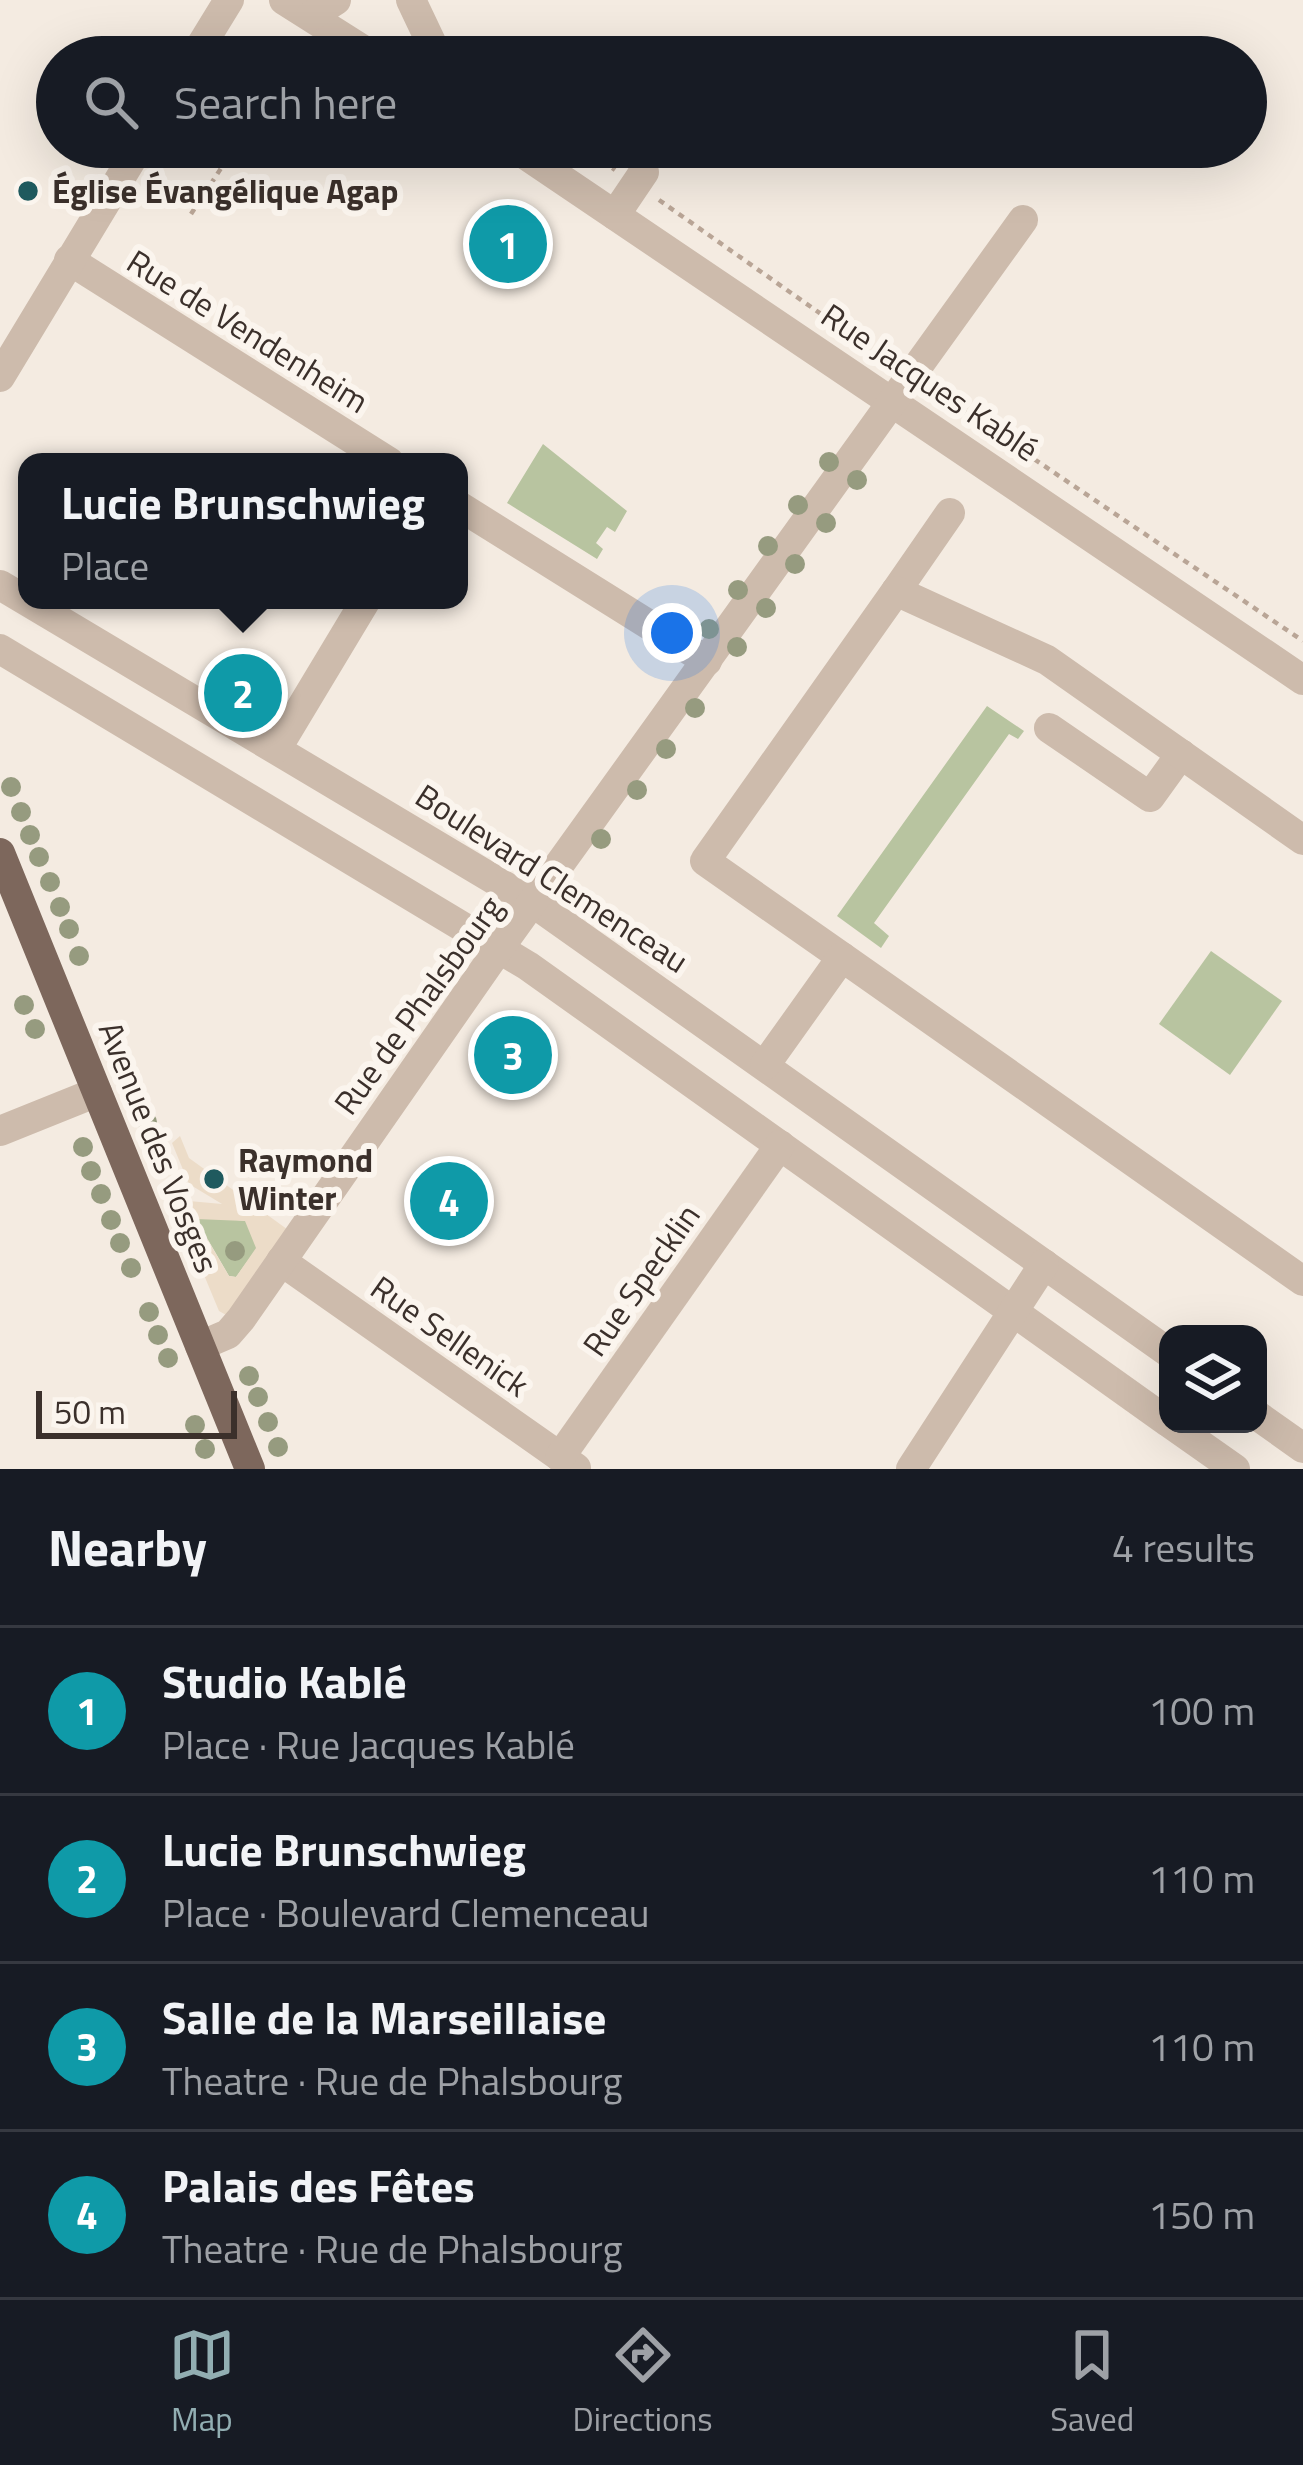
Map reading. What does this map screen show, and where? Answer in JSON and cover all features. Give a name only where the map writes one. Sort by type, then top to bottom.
[{"type":"main road","name":"Avenue des Vosges","points":[[0,853],[250,1469]]},
{"type":"street","points":[[207,36],[229,0]]},
{"type":"street","points":[[412,0],[428,36]]},
{"type":"street","points":[[310,4],[349,36]]},
{"type":"street","points":[[0,377],[126,168]]},
{"type":"street","name":"Rue Jacques Kablé","points":[[546,168],[615,215],[902,388],[1303,680]]},
{"type":"street","points":[[549,168],[555,174]]},
{"type":"street","points":[[615,215],[640,178]]},
{"type":"street","name":"Rue de Phalsbourg","points":[[200,1346],[228,1334],[1023,220]]},
{"type":"street","name":"Rue de Vendenheim","points":[[69,260],[375,453]]},
{"type":"street","points":[[468,512],[707,662]]},
{"type":"street","points":[[950,513],[704,861],[1303,1281]]},
{"type":"street","points":[[896,591],[1047,660],[1303,840]]},
{"type":"street","name":"Boulevard Clemenceau","points":[[42,609],[536,904],[1159,1346]]},
{"type":"street","points":[[277,748],[361,609]]},
{"type":"street","points":[[0,649],[500,947],[1159,1415]]},
{"type":"street","points":[[1049,728],[1150,797],[1181,754]]},
{"type":"street","points":[[765,1065],[842,957]]},
{"type":"street","points":[[0,1131],[98,1092]]},
{"type":"street","name":"Rue Specklin","points":[[568,1463],[780,1145]]},
{"type":"street","name":"Rue Sellenick","points":[[281,1261],[568,1463]]},
{"type":"street","points":[[911,1469],[1044,1264]]},
{"type":"street","points":[[1267,1422],[1303,1448]]},
{"type":"street","points":[[1184,1433],[1235,1469]]},
{"type":"path","points":[[191,214],[222,168]]},
{"type":"path","name":"Rue Jacques Kablé","points":[[622,168],[902,388],[1303,641]]},
{"type":"green space","points":[[543,444],[627,511],[615,532],[607,527],[596,543],[603,549],[597,559],[507,503]]},
{"type":"green space","points":[[987,706],[1024,731],[1018,739],[1009,734],[874,923],[889,936],[881,948],[837,916]]},
{"type":"green space","points":[[1211,951],[1282,1001],[1230,1075],[1159,1024]]},
{"type":"green space","points":[[196,1219],[246,1221],[257,1248],[236,1277],[229,1276]]},
{"type":"shaded area","points":[[180,1136],[189,1158],[291,1232],[228,1316],[219,1311],[184,1227],[197,1222],[229,1276],[236,1277],[256,1248],[245,1221],[196,1219],[189,1201],[222,1204],[189,1184],[172,1143]]},
{"type":"place","name":"Église Évangélique Agap","points":[[28,191]]},
{"type":"place","name":"Studio Kablé","points":[[508,244]]},
{"type":"place","name":"Lucie Brunschwieg","points":[[243,693]]},
{"type":"place","name":"Salle de la Marseillaise","points":[[513,1055]]},
{"type":"place","name":"Raymond Winter","points":[[214,1179]]},
{"type":"place","name":"Palais des Fêtes","points":[[449,1201]]}]
